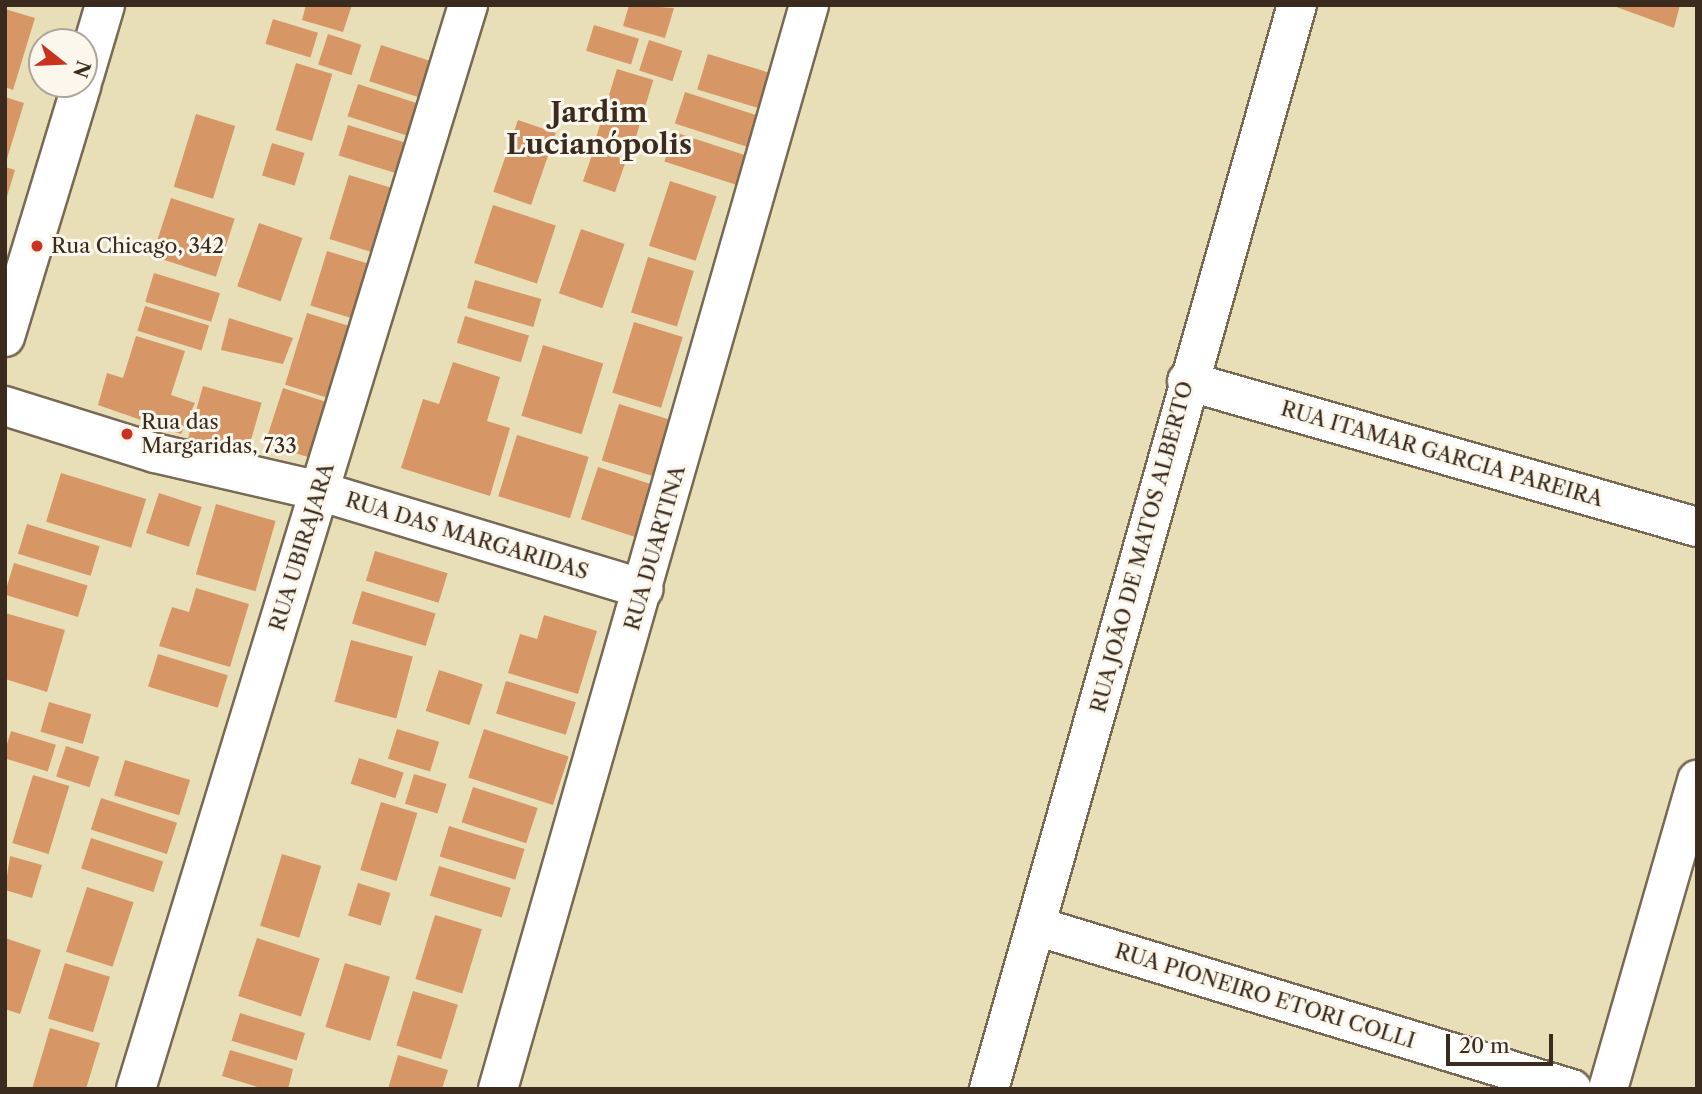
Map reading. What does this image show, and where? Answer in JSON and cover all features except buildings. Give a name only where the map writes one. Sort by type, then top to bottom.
[{"type":"street","points":[[98,29],[105,5]]},
{"type":"street","name":"RUA UBIRAJARA","points":[[136,1089],[468,5]]},
{"type":"street","name":"RUA DUARTINA","points":[[498,1089],[644,589],[809,5]]},
{"type":"street","name":"RUA JOÃO DE MATOS ALBERTO","points":[[989,1089],[1039,927],[1187,381],[1297,5]]},
{"type":"street","points":[[5,337],[78,98]]},
{"type":"street","name":"RUA ITAMAR GARCIA PAREIRA","points":[[1187,381],[1697,527]]},
{"type":"street","name":"RUA DAS MARGARIDAS","points":[[5,406],[155,453],[319,492],[644,589]]},
{"type":"street","points":[[1608,1089],[1697,780]]},
{"type":"street","name":"RUA PIONEIRO ETORI COLLI","points":[[1039,927],[1572,1089]]},
{"type":"place","name":"Rua Chicago, 342","points":[[37,246]]},
{"type":"place","name":"Rua das Margaridas, 733","points":[[127,434]]},
{"type":"district","name":"Jardim Lucianópolis","points":[[599,128]]}]
